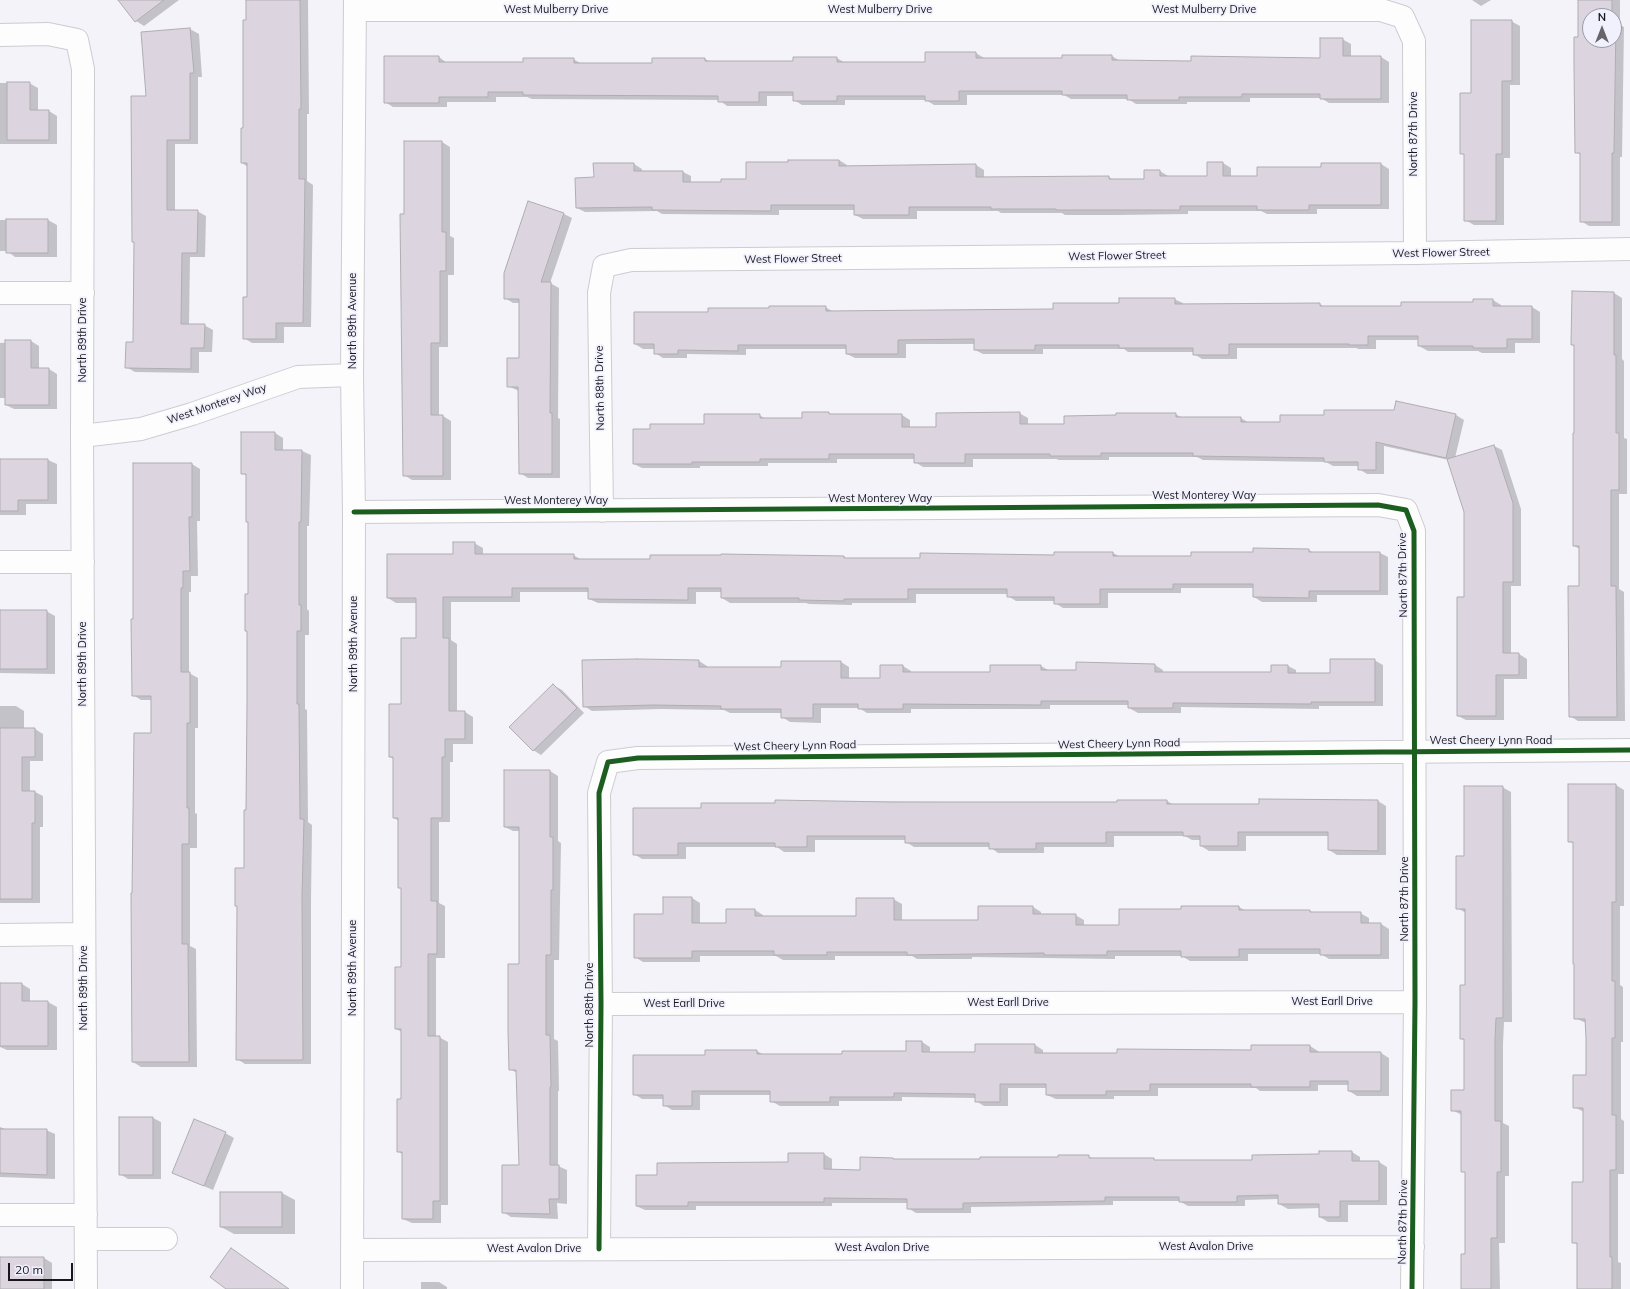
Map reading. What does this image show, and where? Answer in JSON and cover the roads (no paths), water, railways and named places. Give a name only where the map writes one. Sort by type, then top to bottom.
[{"type":"street","name":"West Mulberry Drive","points":[[355,5],[1381,10],[1403,17]]},
{"type":"street","name":"North 89th Avenue","points":[[352,1289],[354,512],[352,375],[355,5]]},
{"type":"street","name":"North 87th Drive","points":[[1403,17],[1414,41],[1415,253]]},
{"type":"street","name":"North 89th Drive","points":[[0,35],[48,34],[77,40],[83,69],[82,436],[86,1289]]},
{"type":"street","name":"West Flower Street","points":[[604,266],[631,260],[1415,253],[1630,249]]},
{"type":"street","name":"North 88th Drive","points":[[602,511],[599,293],[604,266]]},
{"type":"street","points":[[0,294],[83,293]]},
{"type":"street","name":"West Monterey Way","points":[[82,436],[141,429],[192,414],[298,377],[352,375]]},
{"type":"street","name":"West Monterey Way","points":[[354,512],[1370,505],[1406,510]]},
{"type":"street","name":"North 87th Drive","points":[[1406,510],[1414,531],[1415,1002],[1412,1289]]},
{"type":"street","points":[[0,562],[83,562]]},
{"type":"street","name":"West Cheery Lynn Road","points":[[608,762],[638,758],[1630,750]]},
{"type":"street","name":"North 88th Drive","points":[[599,1249],[601,1004],[599,792],[608,762]]},
{"type":"street","points":[[0,935],[84,934]]},
{"type":"street","name":"West Earll Drive","points":[[601,1004],[1415,1002]]},
{"type":"street","points":[[0,1215],[86,1215]]},
{"type":"street","points":[[86,1239],[166,1239]]},
{"type":"street","name":"West Avalon Drive","points":[[352,1250],[1413,1247]]}]
